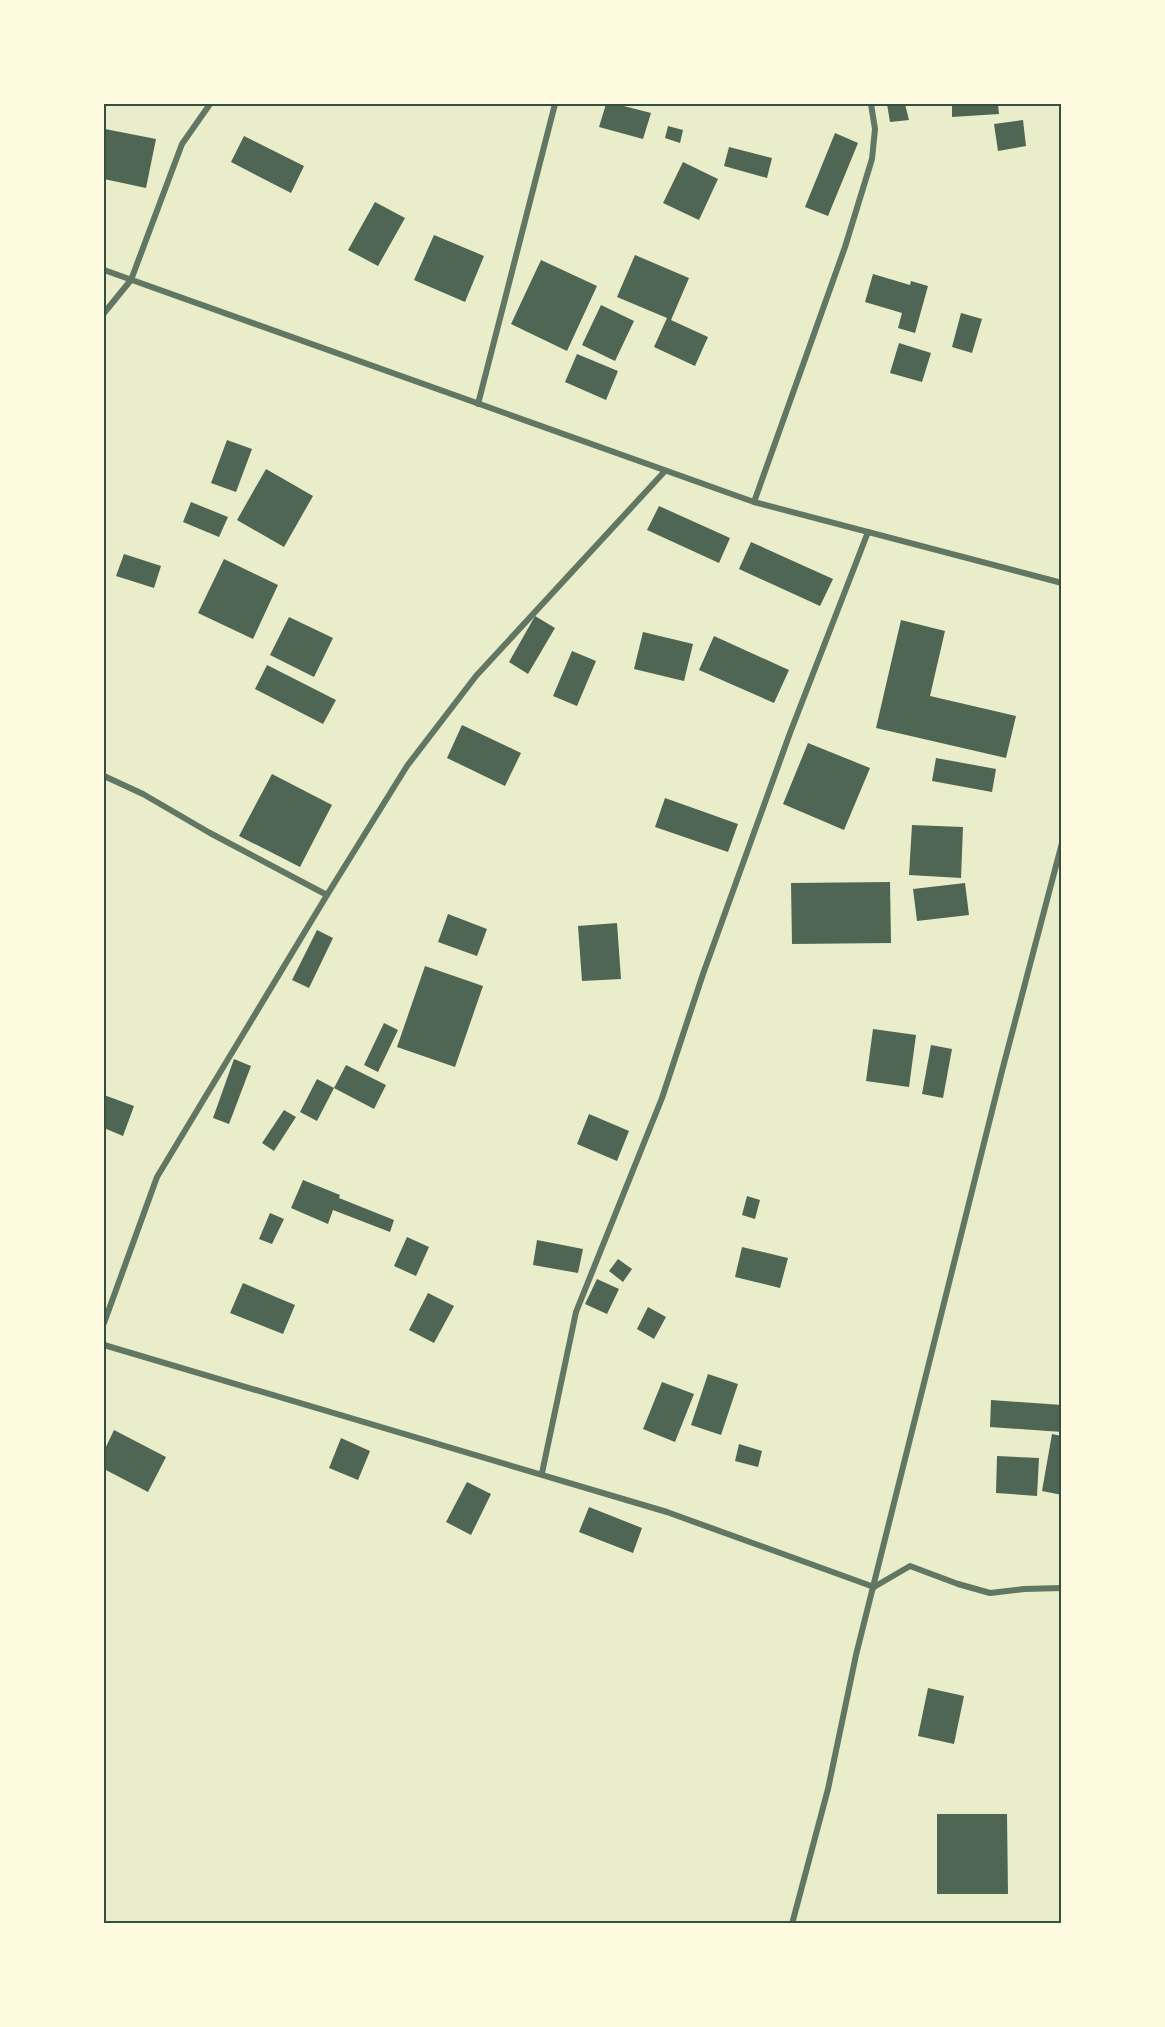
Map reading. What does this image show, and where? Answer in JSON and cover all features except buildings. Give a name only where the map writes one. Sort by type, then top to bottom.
[{"type":"street","points":[[104,313],[131,280],[182,144],[210,104]]},
{"type":"street","points":[[478,404],[555,104]]},
{"type":"street","points":[[753,502],[845,247],[872,159],[875,129],[871,104]]},
{"type":"street","points":[[104,270],[753,502],[1062,583]]},
{"type":"street","points":[[104,1323],[157,1177],[407,766],[476,676],[665,471]]},
{"type":"street","points":[[542,1473],[576,1312],[662,1098],[703,974],[786,744],[868,532]]},
{"type":"street","points":[[104,776],[144,794],[210,833],[327,896]]},
{"type":"street","points":[[792,1923],[828,1789],[856,1655],[1002,1071],[1062,843]]},
{"type":"street","points":[[104,1345],[542,1473],[667,1512],[874,1587]]},
{"type":"street","points":[[874,1587],[910,1566],[990,1593],[1062,1588]]}]
